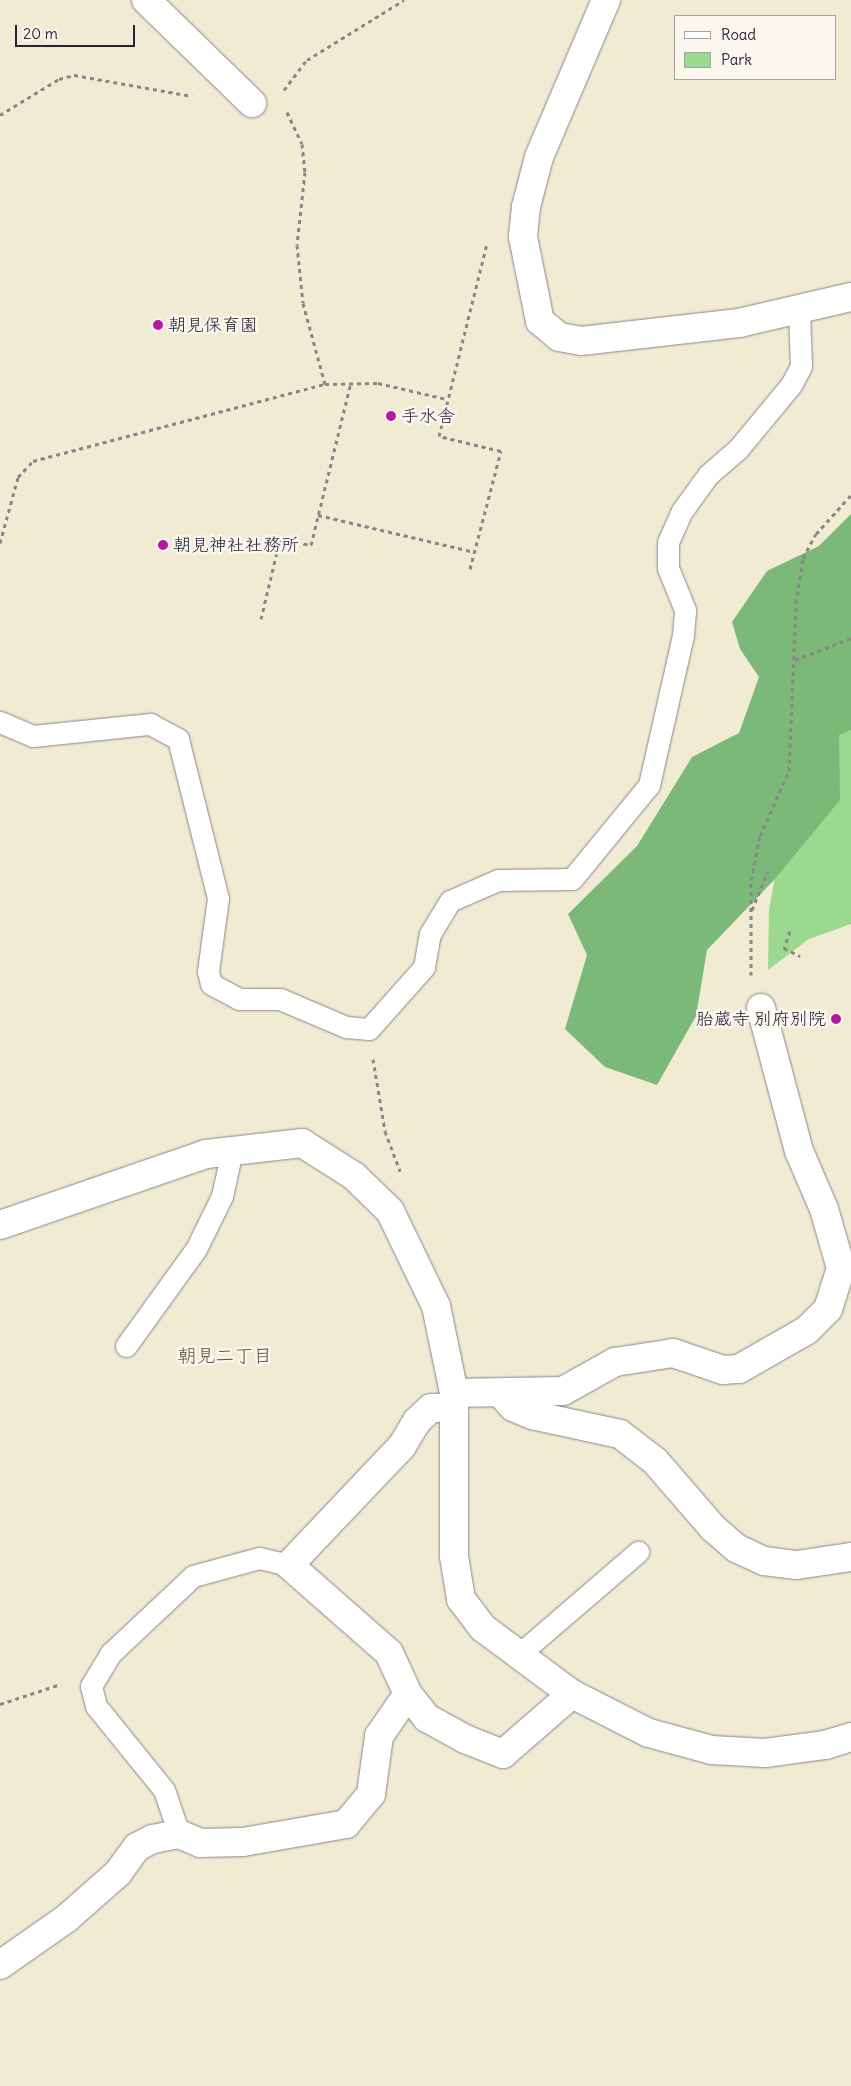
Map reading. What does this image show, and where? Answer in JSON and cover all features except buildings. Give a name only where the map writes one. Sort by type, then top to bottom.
[{"type":"street","points":[[146,0],[252,103]]},
{"type":"street","points":[[606,0],[539,158],[526,206],[523,237],[540,321],[559,337],[581,341],[739,323],[799,312],[851,297]]},
{"type":"street","points":[[572,1694],[503,1754],[427,1718],[408,1694],[389,1653],[289,1565],[402,1446],[417,1421],[431,1408],[453,1400],[563,1392],[615,1362],[673,1353],[723,1370],[739,1370],[765,1359],[807,1330],[828,1309],[841,1268],[840,1234],[799,1151],[761,1008]]},
{"type":"street","points":[[0,1225],[206,1154],[302,1143],[354,1176],[390,1211],[436,1306],[453,1400],[454,1556],[461,1599],[483,1628],[517,1656],[572,1694],[649,1733],[712,1750],[765,1752],[825,1746],[851,1736]]},
{"type":"street","points":[[502,1395],[513,1407],[532,1415],[620,1434],[655,1461],[713,1528],[736,1548],[764,1561],[797,1566],[851,1557]]},
{"type":"street","points":[[0,1965],[67,1918],[118,1873],[137,1848],[179,1834],[200,1843],[243,1842],[346,1824],[370,1794],[379,1736],[408,1694]]},
{"type":"lane","points":[[0,722],[33,736],[150,724],[178,738],[218,898],[208,971],[211,984],[239,999],[280,999],[346,1026],[369,1029],[424,967],[430,934],[450,901],[498,880],[572,879],[649,785],[683,634],[685,610],[668,568],[668,542],[682,511],[708,475],[738,449],[791,385],[801,366],[799,312]]},
{"type":"lane","points":[[126,1346],[196,1249],[222,1196],[232,1151]]},
{"type":"lane","points":[[517,1656],[638,1552]]},
{"type":"lane","points":[[179,1834],[164,1790],[96,1706],[91,1686],[111,1653],[193,1576],[259,1558],[289,1565]]},
{"type":"path","points":[[280,108],[302,144],[305,172],[297,245],[303,303],[325,384]]},
{"type":"path","points":[[470,569],[500,451],[439,436],[488,237]]},
{"type":"path","points":[[261,619],[280,539],[311,545],[351,382]]},
{"type":"path","points":[[0,542],[18,477],[33,461],[325,384],[351,382],[378,383],[447,399]]},
{"type":"path","points":[[761,1008],[751,992],[751,880],[760,836],[789,771],[796,603],[803,558],[816,534],[851,495]]},
{"type":"path","points":[[318,515],[474,552]]},
{"type":"path","points":[[795,660],[851,638]]},
{"type":"path","points":[[751,912],[768,871]]},
{"type":"path","points":[[790,931],[784,948],[800,956]]},
{"type":"path","points":[[369,1029],[384,1131],[401,1168],[390,1211]]},
{"type":"path","points":[[0,1704],[56,1683],[91,1686]]},
{"type":"green space","points":[[851,514],[851,730],[839,735],[840,800],[774,880],[707,950],[696,1016],[657,1085],[605,1067],[565,1029],[587,955],[568,914],[637,846],[692,757],[739,733],[759,677],[740,649],[732,622],[767,571],[819,546]]},
{"type":"green space","points":[[851,698],[851,924],[809,939],[768,970],[769,910],[783,832]]},
{"type":"place","name":"朝見保育園","points":[[158,325]]},
{"type":"place","name":"手水舎","points":[[391,416]]},
{"type":"place","name":"朝見神社社務所","points":[[163,545]]},
{"type":"place","name":"胎蔵寺 別府別院","points":[[836,1019]]},
{"type":"district","name":"朝見二丁目","points":[[225,1356]]}]
